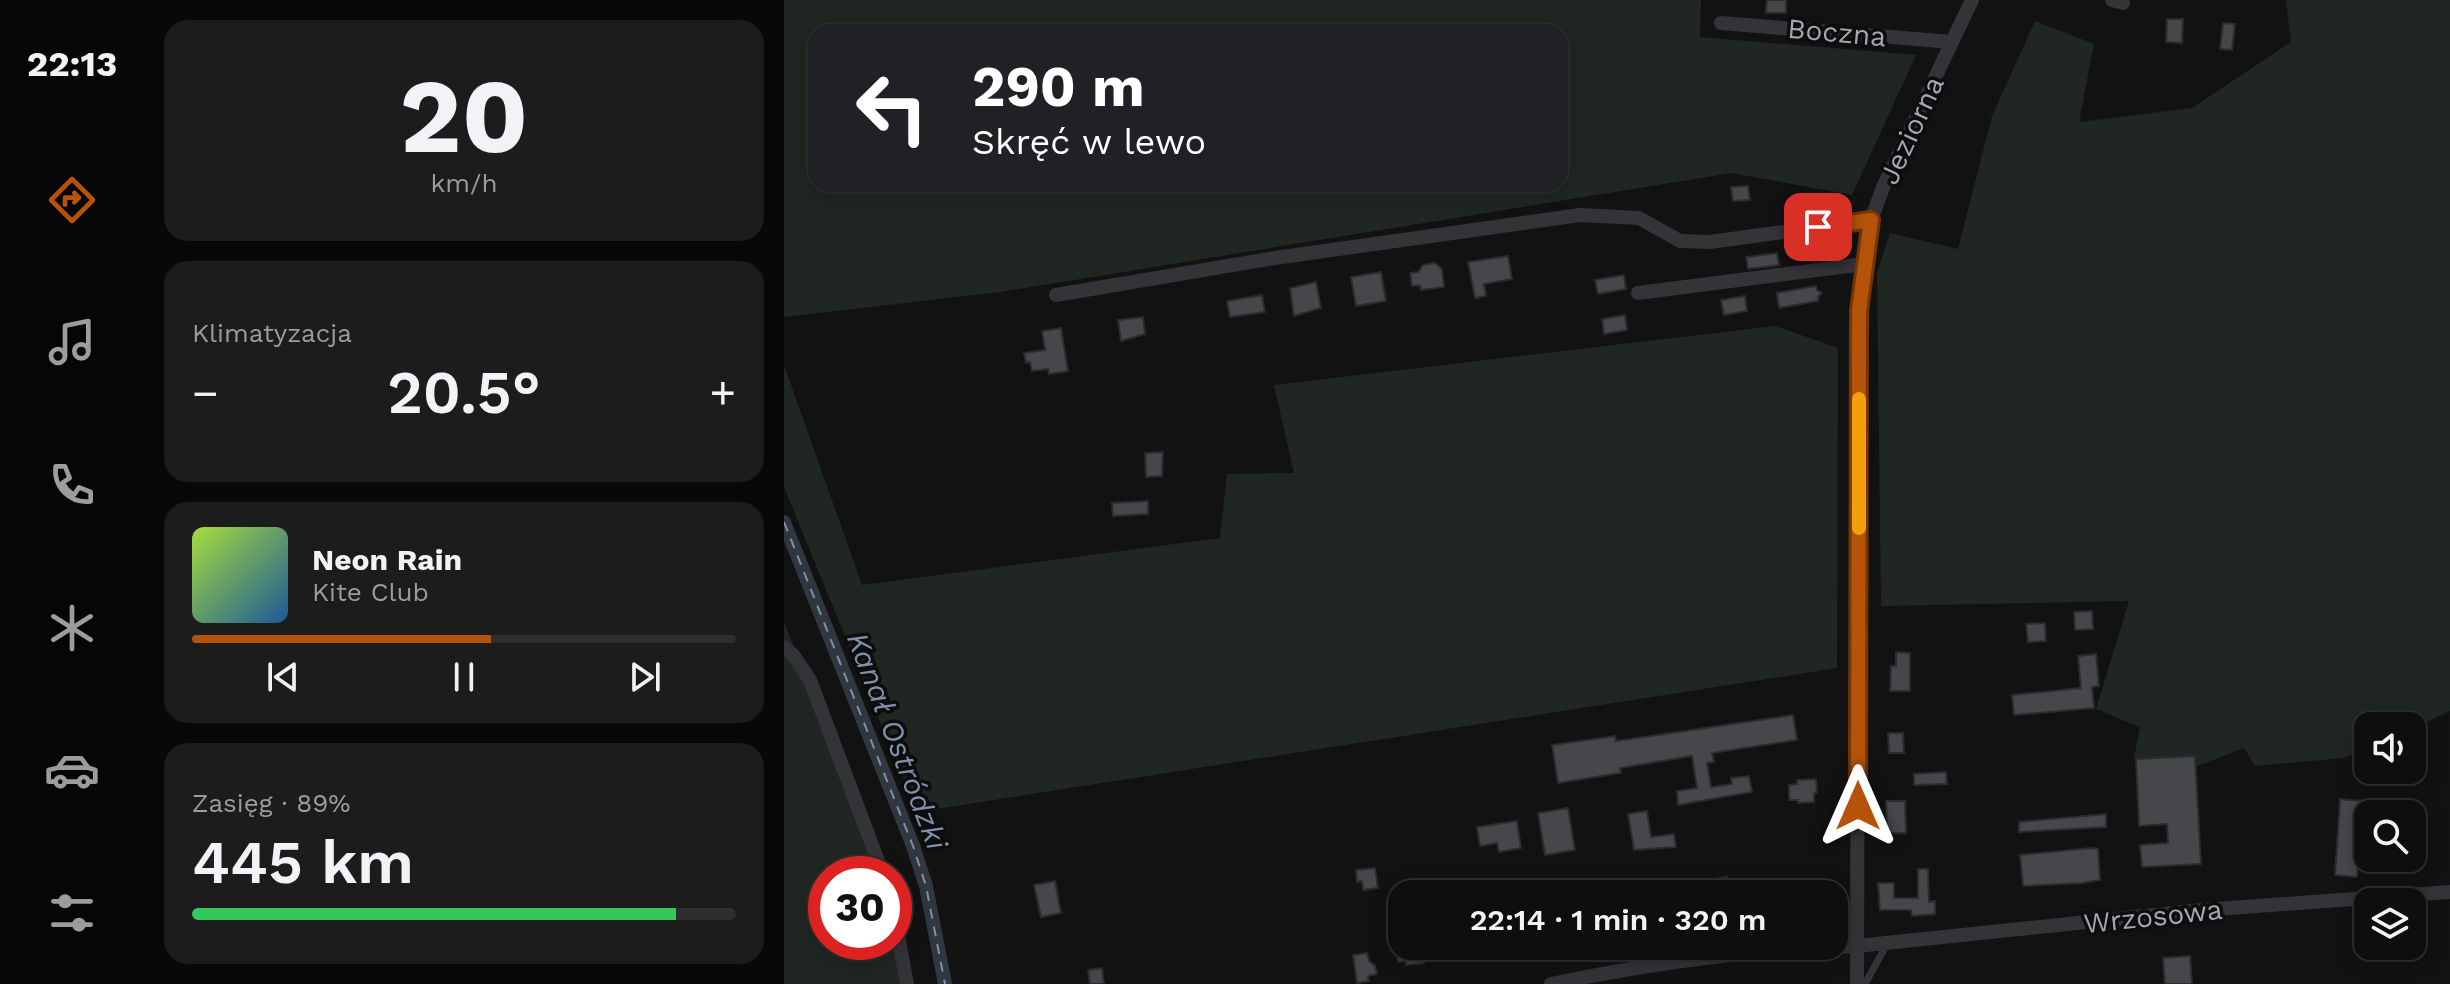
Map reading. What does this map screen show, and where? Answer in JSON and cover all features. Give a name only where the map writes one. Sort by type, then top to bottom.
[{"type":"street","name":"Jeziorna","points":[[1857,984],[1859,327],[1864,264],[1871,220],[1890,172],[1972,0]]},
{"type":"street","name":"Boczna","points":[[1721,23],[1952,42]]},
{"type":"street","points":[[1056,295],[1275,258],[1580,215],[1639,218],[1680,241],[1710,242],[1871,220]]},
{"type":"street","points":[[1638,293],[1864,264]]},
{"type":"street","points":[[784,647],[810,680],[876,856]]},
{"type":"street","name":"Wrzosowa","points":[[1551,984],[1736,955],[1857,946],[2203,910],[2450,892]]},
{"type":"street","points":[[903,960],[907,984]]},
{"type":"lane","points":[[1865,984],[1887,943]]},
{"type":"shaded area","points":[[784,0],[1701,0],[1700,37],[1916,55],[1852,195],[1732,173],[1000,292],[784,317]]},
{"type":"shaded area","points":[[2286,0],[2450,0],[2450,711],[2426,722],[2426,712],[2354,712],[2354,754],[2343,758],[2255,766],[2244,748],[2154,783],[2134,758],[2140,727],[2096,709],[2129,601],[1881,606],[1877,273],[1890,233],[1958,249],[1992,116],[2035,21],[2094,44],[2079,122],[2192,108],[2291,42]]},
{"type":"shaded area","points":[[1775,326],[1838,348],[1837,668],[917,812],[784,487],[784,365],[862,585],[1220,538],[1227,474],[1294,473],[1274,385]]},
{"type":"shaded area","points":[[784,622],[880,856],[808,856],[808,960],[897,960],[900,984],[784,984]]},
{"type":"building","points":[[1767,0],[1786,0],[1786,13],[1766,13]]},
{"type":"building","points":[[2167,19],[2183,19],[2182,43],[2166,42]]},
{"type":"building","points":[[2223,23],[2235,24],[2232,50],[2220,49]]},
{"type":"building","points":[[1748,186],[1750,200],[1733,201],[1731,187]]},
{"type":"building","points":[[1777,253],[1779,265],[1748,269],[1746,257]]},
{"type":"building","points":[[1508,256],[1512,279],[1484,284],[1486,296],[1475,298],[1468,262]]},
{"type":"building","points":[[1435,263],[1442,269],[1444,287],[1421,290],[1420,285],[1412,286],[1410,273],[1418,272],[1423,265]]},
{"type":"building","points":[[1381,272],[1386,301],[1356,306],[1351,277]]},
{"type":"building","points":[[1624,275],[1626,289],[1598,294],[1595,280]]},
{"type":"building","points":[[1316,282],[1321,308],[1294,316],[1290,288]]},
{"type":"building","points":[[1816,286],[1822,293],[1818,301],[1779,308],[1777,293]]},
{"type":"building","points":[[1262,295],[1265,312],[1230,317],[1227,301]]},
{"type":"building","points":[[1745,296],[1747,311],[1724,315],[1721,300]]},
{"type":"building","points":[[1625,315],[1627,330],[1604,334],[1602,319]]},
{"type":"building","points":[[1143,317],[1145,334],[1121,341],[1118,320]]},
{"type":"building","points":[[1061,328],[1068,371],[1049,374],[1048,369],[1032,371],[1024,353],[1045,350],[1042,331]]},
{"type":"building","points":[[1163,452],[1162,476],[1146,477],[1145,453]]},
{"type":"building","points":[[1148,501],[1148,514],[1113,516],[1112,503]]},
{"type":"building","points":[[2092,611],[2093,629],[2075,630],[2074,612]]},
{"type":"building","points":[[2045,623],[2046,641],[2028,642],[2026,624]]},
{"type":"building","points":[[1896,652],[1910,653],[1910,691],[1890,691],[1891,666],[1896,666]]},
{"type":"building","points":[[2096,654],[2099,686],[2092,687],[2094,708],[2014,715],[2012,695],[2081,688],[2078,656]]},
{"type":"building","points":[[1793,715],[1797,740],[1712,753],[1714,762],[1707,763],[1711,787],[1732,784],[1731,778],[1749,776],[1752,792],[1678,805],[1677,791],[1697,788],[1692,756],[1620,768],[1621,773],[1558,783],[1552,745],[1615,736],[1616,741]]},
{"type":"building","points":[[1888,733],[1903,733],[1904,753],[1889,753]]},
{"type":"building","points":[[2195,756],[2201,864],[2142,867],[2140,845],[2168,843],[2167,824],[2139,826],[2136,759]]},
{"type":"building","points":[[1946,772],[1947,784],[1914,785],[1914,774]]},
{"type":"building","points":[[1816,779],[1814,802],[1789,800],[1789,785],[1797,784],[1797,780]]},
{"type":"building","points":[[2340,799],[2354,800],[2354,872],[2357,872],[2357,877],[2335,875]]},
{"type":"building","points":[[1886,801],[1905,801],[1906,833],[1887,833]]},
{"type":"building","points":[[1568,808],[1575,850],[1545,855],[1538,813]]},
{"type":"building","points":[[1647,811],[1651,837],[1674,834],[1676,847],[1634,850],[1628,814]]},
{"type":"building","points":[[2106,814],[2106,827],[2019,832],[2019,822]]},
{"type":"building","points":[[1517,821],[1521,848],[1499,852],[1497,843],[1480,846],[1477,827]]},
{"type":"building","points":[[2098,849],[2100,880],[2023,886],[2020,855]]},
{"type":"building","points":[[1375,868],[1378,888],[1363,890],[1362,881],[1357,882],[1356,870]]},
{"type":"building","points":[[1918,869],[1928,869],[1929,902],[1935,901],[1935,914],[1912,916],[1911,910],[1880,910],[1878,883],[1894,883],[1894,898],[1918,898]]},
{"type":"building","points":[[1055,881],[1061,913],[1041,917],[1034,885]]},
{"type":"building","points":[[1367,953],[1377,974],[1368,976],[1369,981],[1357,983],[1353,955]]},
{"type":"building","points":[[2190,956],[2192,984],[2165,984],[2163,958]]},
{"type":"building","points":[[1398,960],[1424,960],[1424,963],[1406,965],[1406,961]]},
{"type":"building","points":[[1102,968],[1104,984],[1090,984],[1088,970]]},
{"type":"waterway","name":"Kanał Ostródzki","points":[[784,522],[913,846],[926,886],[945,984]]},
{"type":"ferry route","points":[[784,522],[913,846],[926,886],[945,984]]},
{"type":"slow traffic","points":[[1859,399],[1859,528]]},
{"type":"route","points":[[1818,227],[1871,220],[1859,311],[1858,806]]}]
